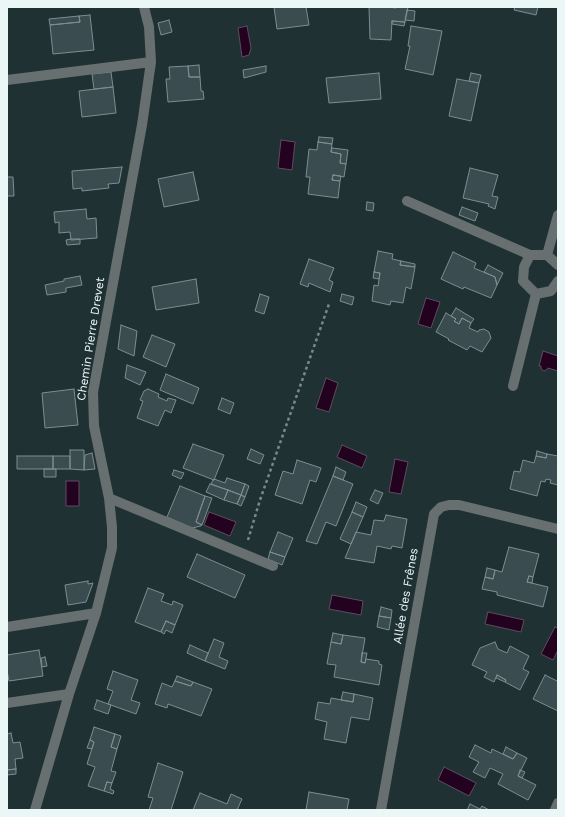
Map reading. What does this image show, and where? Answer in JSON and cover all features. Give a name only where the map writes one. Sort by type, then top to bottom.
[{"type":"street","name":"Chemin Pierre Drevet","points":[[35,810],[69,694],[96,613],[112,548],[109,498],[94,426],[93,392],[142,125],[151,62],[149,27],[144,7]]},
{"type":"street","points":[[7,80],[151,62]]},
{"type":"street","points":[[407,201],[530,255],[547,255],[558,265]]},
{"type":"street","points":[[547,255],[558,215]]},
{"type":"street","points":[[530,255],[524,267],[523,281],[536,294]]},
{"type":"street","points":[[536,294],[551,291],[558,281]]},
{"type":"street","points":[[513,386],[536,294]]},
{"type":"street","points":[[109,498],[273,566]]},
{"type":"street","name":"Allée des Frênes","points":[[381,810],[434,514],[441,507],[459,505],[558,529]]},
{"type":"street","points":[[7,627],[96,613]]},
{"type":"street","points":[[7,703],[69,694]]},
{"type":"street","points":[[555,810],[558,803]]},
{"type":"path","points":[[243,553],[260,500],[329,304]]},
{"type":"shaded area","points":[[247,26],[251,48],[249,55],[242,57],[238,28]]},
{"type":"shaded area","points":[[281,140],[295,142],[292,170],[278,168]]},
{"type":"shaded area","points":[[426,298],[440,302],[431,328],[418,324]]},
{"type":"shaded area","points":[[543,351],[558,356],[558,371],[548,368],[544,371],[541,369],[541,366],[539,366]]},
{"type":"shaded area","points":[[326,378],[338,383],[329,412],[316,408]]},
{"type":"shaded area","points":[[342,445],[367,456],[362,468],[337,457]]},
{"type":"shaded area","points":[[395,459],[408,462],[401,494],[389,492]]},
{"type":"shaded area","points":[[66,481],[79,481],[79,506],[66,506]]},
{"type":"shaded area","points":[[209,512],[236,522],[230,536],[204,525]]},
{"type":"shaded area","points":[[332,595],[363,601],[361,615],[329,609]]},
{"type":"shaded area","points":[[488,612],[524,620],[521,632],[485,624]]},
{"type":"shaded area","points":[[555,627],[558,628],[558,650],[553,660],[541,654]]},
{"type":"shaded area","points":[[444,767],[476,783],[469,796],[438,780]]},
{"type":"building","points":[[274,7],[306,7],[309,25],[277,29]]},
{"type":"building","points":[[369,7],[408,7],[405,22],[392,21],[391,40],[370,39]]},
{"type":"building","points":[[515,7],[538,7],[536,15],[514,10]]},
{"type":"building","points":[[407,10],[415,11],[414,21],[405,20]]},
{"type":"building","points":[[90,15],[94,50],[53,54],[50,25],[80,22],[79,16]]},
{"type":"building","points":[[79,16],[80,22],[50,25],[49,19]]},
{"type":"building","points":[[169,20],[172,32],[161,35],[158,23]]},
{"type":"building","points":[[392,21],[405,22],[404,26],[392,24]]},
{"type":"building","points":[[411,26],[442,31],[433,75],[405,69],[410,46],[408,46]]},
{"type":"building","points":[[199,65],[200,77],[189,77],[188,66]]},
{"type":"building","points":[[188,66],[189,77],[200,77],[201,91],[203,91],[204,99],[168,102],[166,79],[170,79],[169,67]]},
{"type":"building","points":[[266,66],[266,72],[244,78],[243,70]]},
{"type":"building","points":[[111,72],[113,87],[94,89],[92,74]]},
{"type":"building","points":[[379,73],[381,99],[329,103],[326,78]]},
{"type":"building","points":[[471,73],[481,75],[479,83],[469,81]]},
{"type":"building","points":[[457,79],[479,83],[471,121],[449,116]]},
{"type":"building","points":[[113,87],[116,113],[82,117],[79,91]]},
{"type":"building","points":[[319,137],[333,138],[332,144],[318,142]]},
{"type":"building","points":[[318,142],[332,144],[331,152],[341,154],[340,163],[346,164],[344,177],[333,175],[332,180],[340,181],[338,198],[308,194],[310,177],[306,177],[309,149],[317,150]]},
{"type":"building","points":[[332,148],[348,150],[346,164],[340,163],[341,154],[331,152]]},
{"type":"building","points":[[122,167],[119,183],[108,184],[109,188],[82,191],[82,188],[73,189],[72,171]]},
{"type":"building","points":[[470,168],[498,175],[492,196],[498,197],[495,209],[488,206],[489,204],[463,198]]},
{"type":"building","points":[[193,172],[199,200],[164,207],[158,179]]},
{"type":"building","points":[[333,175],[341,176],[340,181],[332,180]]},
{"type":"building","points":[[7,177],[13,177],[14,196],[7,196]]},
{"type":"building","points":[[367,202],[374,203],[373,211],[366,210]]},
{"type":"building","points":[[462,207],[478,213],[475,221],[459,215]]},
{"type":"building","points":[[86,209],[87,219],[96,218],[97,238],[71,240],[70,232],[59,233],[59,222],[55,223],[54,212]]},
{"type":"building","points":[[80,239],[80,244],[67,245],[66,240]]},
{"type":"building","points":[[378,251],[393,254],[392,259],[401,261],[400,265],[415,267],[411,289],[406,287],[403,303],[391,301],[390,305],[372,301],[374,285],[378,286],[380,273],[374,272]]},
{"type":"building","points":[[453,252],[476,263],[474,268],[495,277],[497,285],[491,298],[464,287],[463,289],[441,279]]},
{"type":"building","points":[[309,259],[334,268],[329,280],[333,282],[330,292],[309,283],[308,287],[300,284]]},
{"type":"building","points":[[401,261],[415,264],[415,267],[400,265]]},
{"type":"building","points":[[488,265],[503,273],[497,285],[495,277],[484,272]]},
{"type":"building","points":[[374,272],[380,273],[379,279],[373,278]]},
{"type":"building","points":[[80,276],[82,285],[66,288],[66,292],[47,295],[45,285]]},
{"type":"building","points":[[196,279],[199,303],[156,310],[152,287]]},
{"type":"building","points":[[260,294],[269,297],[264,314],[255,311]]},
{"type":"building","points":[[342,294],[354,297],[352,305],[340,301]]},
{"type":"building","points":[[456,308],[474,319],[471,323],[462,318],[459,324],[454,321],[456,319],[451,316]]},
{"type":"building","points":[[446,313],[456,319],[454,321],[459,324],[462,318],[471,323],[469,328],[478,332],[479,330],[484,329],[489,332],[491,338],[482,352],[470,346],[467,350],[436,332]]},
{"type":"building","points":[[121,325],[137,331],[134,356],[118,349]]},
{"type":"building","points":[[152,335],[175,344],[166,367],[143,357]]},
{"type":"building","points":[[127,365],[146,372],[140,385],[125,378]]},
{"type":"building","points":[[166,374],[199,388],[193,404],[160,390]]},
{"type":"building","points":[[74,389],[78,425],[45,428],[42,393]]},
{"type":"building","points":[[148,389],[159,394],[158,397],[167,401],[168,398],[176,400],[171,413],[165,410],[158,426],[137,418],[143,401],[140,400],[144,391]]},
{"type":"building","points":[[222,398],[234,403],[230,414],[218,409]]},
{"type":"building","points":[[193,444],[224,455],[214,480],[183,468]]},
{"type":"building","points":[[251,449],[264,455],[260,464],[247,459]]},
{"type":"building","points":[[70,450],[84,450],[84,470],[70,469]]},
{"type":"building","points":[[537,451],[547,454],[546,458],[536,456]]},
{"type":"building","points":[[92,453],[95,469],[84,470],[85,455]]},
{"type":"building","points":[[547,454],[558,456],[558,485],[550,483],[551,480],[546,479],[545,482],[541,481],[537,496],[510,489],[514,471],[520,472],[523,460],[534,463],[536,456],[546,458]]},
{"type":"building","points":[[17,456],[53,456],[53,469],[17,469]]},
{"type":"building","points":[[53,456],[70,456],[70,469],[53,469]]},
{"type":"building","points":[[297,460],[321,468],[316,482],[310,480],[302,504],[275,495],[283,471],[293,474]]},
{"type":"building","points":[[336,467],[346,472],[343,480],[333,476]]},
{"type":"building","points":[[44,469],[56,469],[56,477],[44,477]]},
{"type":"building","points":[[174,470],[184,473],[181,479],[172,475]]},
{"type":"building","points":[[333,476],[353,484],[336,526],[326,522],[317,544],[306,541]]},
{"type":"building","points":[[227,478],[245,484],[241,495],[211,484],[214,479],[225,483]]},
{"type":"building","points":[[210,484],[228,490],[224,500],[206,492]]},
{"type":"building","points":[[245,484],[249,486],[245,497],[241,495]]},
{"type":"building","points":[[180,486],[205,496],[196,522],[202,525],[201,526],[192,528],[167,517]]},
{"type":"building","points":[[228,490],[241,495],[237,504],[224,500]]},
{"type":"building","points":[[375,490],[383,493],[378,504],[370,500]]},
{"type":"building","points":[[241,495],[245,497],[241,506],[237,504]]},
{"type":"building","points":[[205,496],[212,498],[202,525],[196,522]]},
{"type":"building","points":[[356,502],[367,507],[363,517],[352,512]]},
{"type":"building","points":[[352,512],[363,517],[351,544],[340,539]]},
{"type":"building","points":[[386,515],[407,519],[402,548],[392,546],[391,549],[377,546],[374,563],[345,558],[356,532],[371,535],[374,520],[384,521]]},
{"type":"building","points":[[278,532],[293,538],[285,557],[270,552]]},
{"type":"building","points":[[509,547],[539,554],[533,577],[529,576],[527,582],[548,587],[543,607],[497,595],[497,592],[482,589],[485,577],[493,579],[495,570],[502,572]]},
{"type":"building","points":[[270,552],[285,557],[282,565],[268,559]]},
{"type":"building","points":[[197,554],[245,575],[235,598],[187,577]]},
{"type":"building","points":[[487,568],[495,570],[493,579],[485,577]]},
{"type":"building","points":[[529,576],[533,577],[532,583],[527,582]]},
{"type":"building","points":[[88,581],[88,584],[93,583],[86,602],[68,605],[65,585]]},
{"type":"building","points":[[148,588],[164,594],[161,601],[172,605],[173,601],[183,605],[175,625],[166,621],[161,632],[135,622]]},
{"type":"building","points":[[381,607],[392,610],[391,618],[379,616]]},
{"type":"building","points":[[379,616],[391,618],[389,630],[377,627]]},
{"type":"building","points":[[166,621],[175,625],[172,633],[166,630],[164,634],[161,632]]},
{"type":"building","points":[[333,633],[343,635],[341,644],[331,642]]},
{"type":"building","points":[[343,635],[365,638],[361,662],[365,663],[366,659],[379,661],[379,664],[382,665],[379,685],[334,677],[336,665],[327,664],[331,642],[341,644]]},
{"type":"building","points":[[214,639],[224,643],[219,657],[228,661],[225,669],[205,661]]},
{"type":"building","points":[[495,642],[498,649],[507,653],[510,646],[529,656],[523,669],[529,672],[520,690],[505,682],[506,680],[497,675],[494,682],[484,677],[487,672],[472,665],[480,648]]},
{"type":"building","points":[[190,645],[208,653],[205,661],[187,653]]},
{"type":"building","points":[[39,650],[43,676],[9,681],[7,655]]},
{"type":"building","points":[[362,653],[367,653],[365,663],[361,662]]},
{"type":"building","points":[[45,657],[47,666],[42,667],[41,658]]},
{"type":"building","points":[[113,671],[138,680],[131,700],[140,703],[136,714],[108,704],[113,691],[107,689]]},
{"type":"building","points":[[497,675],[506,680],[505,682],[496,678]]},
{"type":"building","points":[[545,675],[557,681],[558,679],[558,711],[533,699]]},
{"type":"building","points":[[177,676],[193,682],[191,686],[175,681]]},
{"type":"building","points":[[175,681],[191,686],[193,682],[212,689],[201,716],[168,704],[167,708],[155,704],[162,683],[172,687]]},
{"type":"building","points":[[343,692],[354,694],[353,702],[341,700]]},
{"type":"building","points":[[354,694],[373,698],[369,720],[351,717],[346,743],[324,739],[327,722],[315,719],[318,702],[330,704],[331,698],[353,702]]},
{"type":"building","points":[[97,700],[111,705],[108,714],[94,709]]},
{"type":"building","points":[[94,727],[115,734],[111,747],[117,749],[111,771],[116,772],[112,783],[107,782],[104,791],[88,786],[95,767],[87,764],[94,742],[90,740]]},
{"type":"building","points":[[11,733],[13,743],[20,742],[23,758],[15,759],[16,769],[7,770],[7,734]]},
{"type":"building","points":[[115,734],[121,736],[117,749],[111,747]]},
{"type":"building","points":[[90,740],[94,742],[92,749],[87,748]]},
{"type":"building","points":[[475,745],[491,753],[492,749],[513,759],[517,753],[527,758],[518,776],[536,785],[528,800],[498,784],[503,774],[490,768],[485,778],[473,772],[479,762],[469,757]]},
{"type":"building","points":[[506,747],[517,753],[513,759],[503,754]]},
{"type":"building","points":[[158,763],[183,772],[171,810],[149,810],[153,798],[148,797]]},
{"type":"building","points":[[16,769],[16,774],[7,775],[7,770]]},
{"type":"building","points":[[520,770],[525,772],[522,778],[518,776]]},
{"type":"building","points":[[107,782],[112,783],[110,789],[114,791],[113,794],[104,791]]},
{"type":"building","points":[[309,792],[349,799],[347,810],[306,810]]},
{"type":"building","points":[[200,793],[227,804],[231,794],[242,799],[237,810],[193,810]]},
{"type":"building","points":[[470,804],[480,809],[482,806],[489,810],[467,810]]}]
